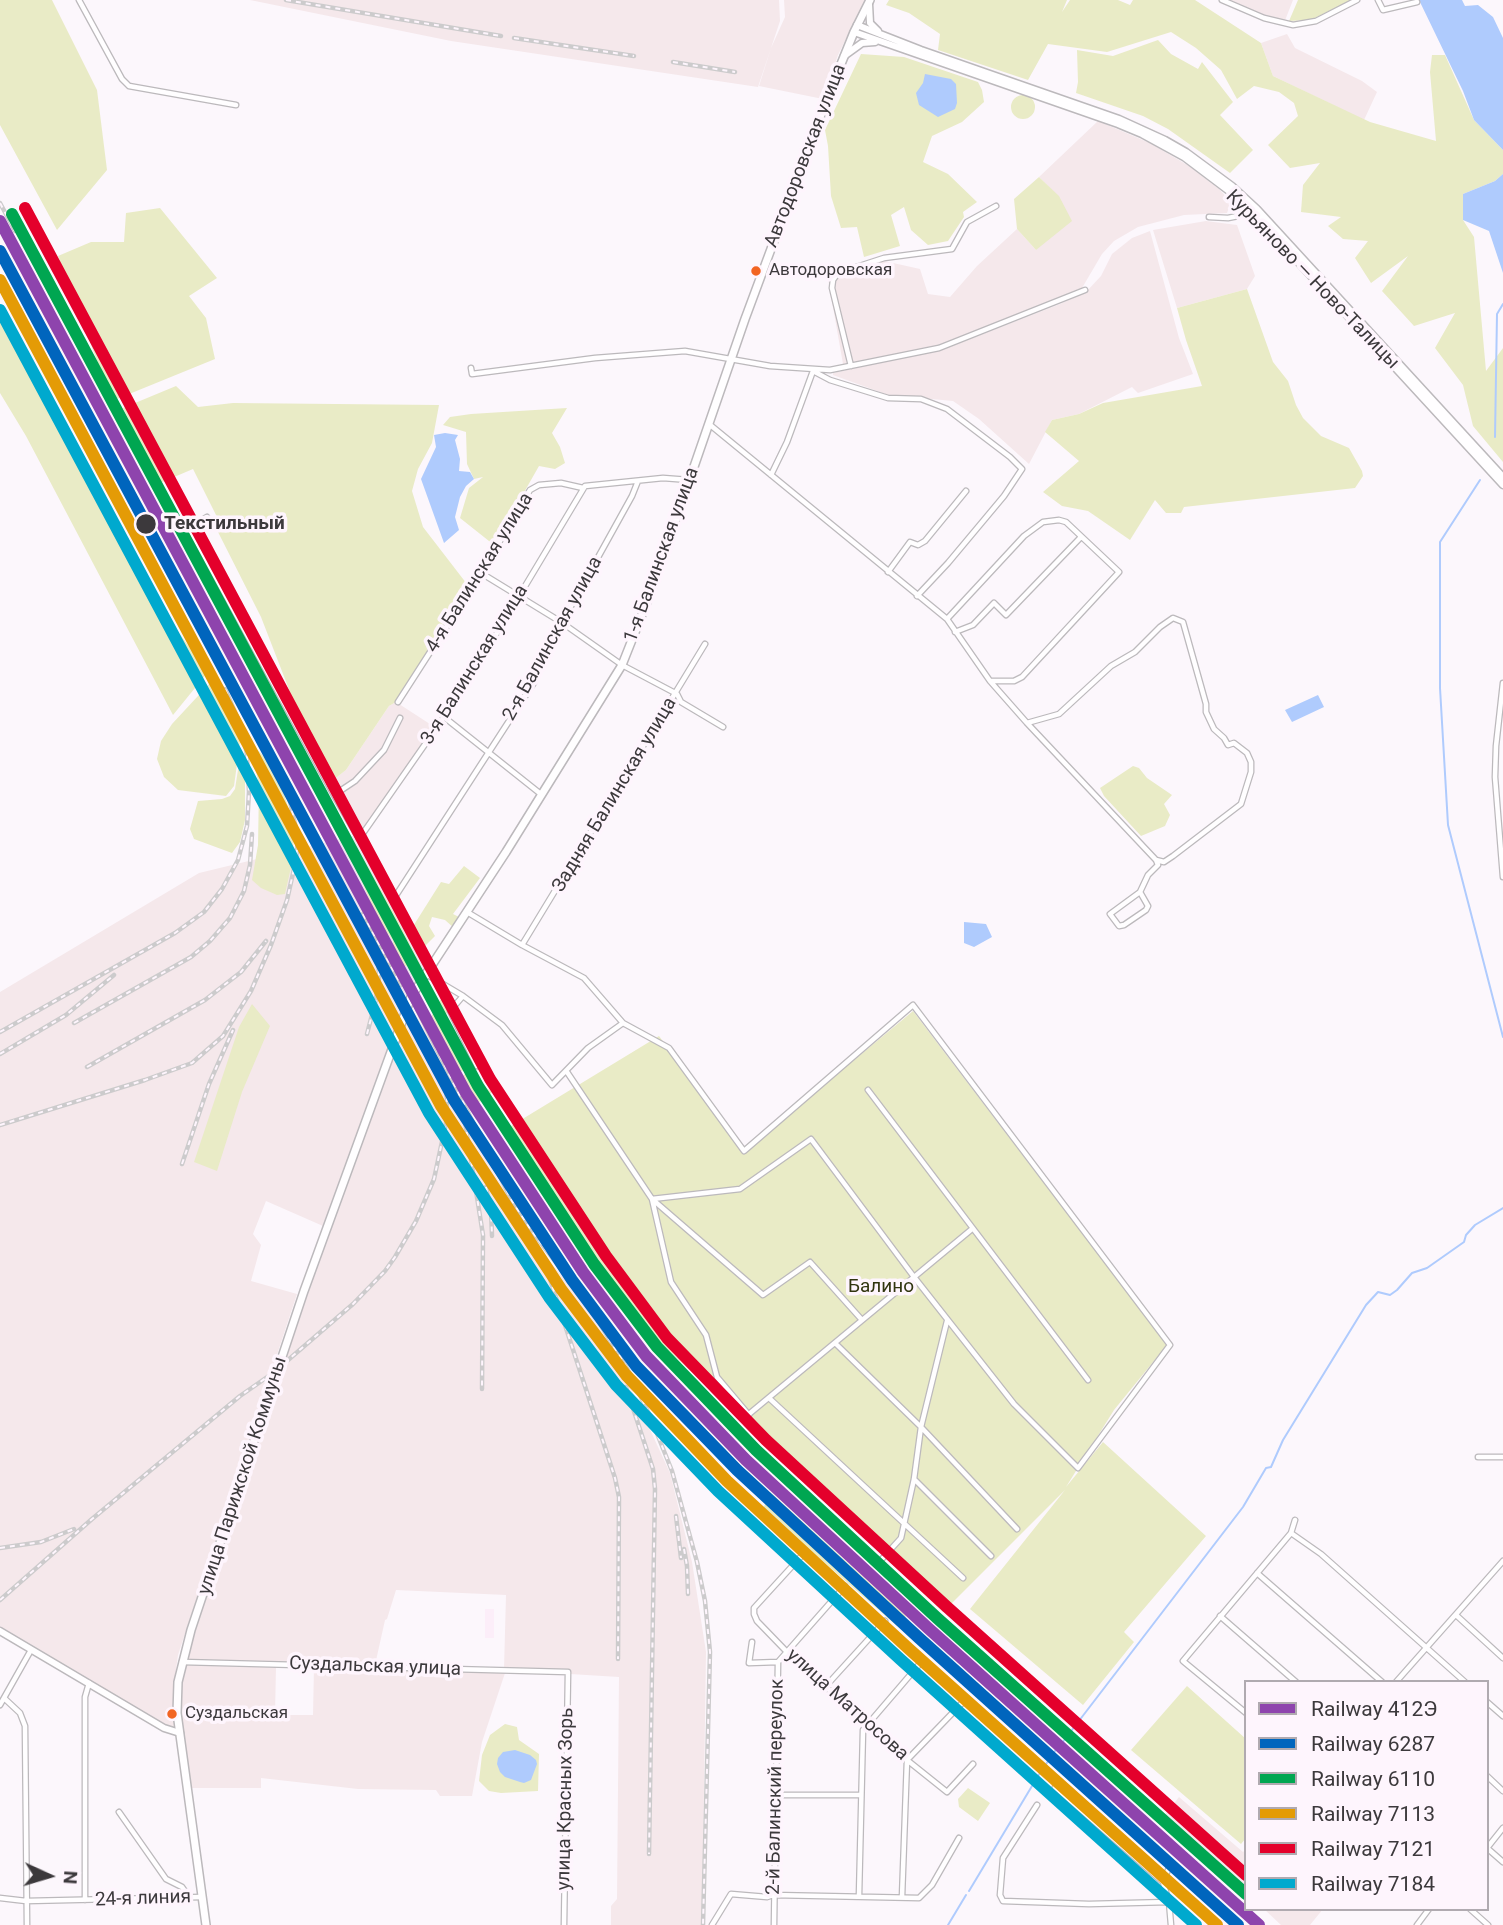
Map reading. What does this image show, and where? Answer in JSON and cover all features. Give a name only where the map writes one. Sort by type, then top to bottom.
[{"type":"main road","name":"Автодоровская улица","points":[[709,424],[843,57],[870,0]]},
{"type":"main road","points":[[843,57],[862,43],[882,38],[870,23],[870,0]]},
{"type":"main road","name":"Курьяново — Ново-Талицы","points":[[855,29],[1119,119],[1165,139],[1210,169],[1256,209],[1503,477]]},
{"type":"main road","name":"Курьяново — Ново-Талицы","points":[[882,38],[1142,134],[1184,156],[1253,213],[1503,485]]},
{"type":"main road","name":"1-я Балинская улица","points":[[426,973],[542,795],[622,665],[649,597],[709,424]]},
{"type":"main road","name":"улица Парижской Коммуны","points":[[205,1925],[180,1733],[177,1699],[181,1662],[294,1321],[409,1000],[426,973]]},
{"type":"main road","points":[[0,1631],[164,1728],[180,1733]]},
{"type":"street","points":[[79,0],[122,79],[129,86],[236,105]]},
{"type":"street","points":[[1222,0],[1264,18],[1293,25],[1316,21],[1357,0]]},
{"type":"street","points":[[1378,0],[1383,10],[1417,2]]},
{"type":"street","points":[[850,366],[832,288],[832,280],[838,273],[884,258],[952,249],[967,222],[996,206]]},
{"type":"street","points":[[1209,217],[1228,218],[1253,213]]},
{"type":"street","points":[[471,368],[472,374],[685,351],[732,360],[830,370],[939,348],[1085,290]]},
{"type":"street","points":[[771,474],[787,442],[813,370]]},
{"type":"street","points":[[813,370],[830,380],[888,398],[921,399],[947,409],[1021,469],[1004,496],[917,596]]},
{"type":"street","points":[[709,424],[947,619],[990,681],[1156,860],[1158,865],[1148,875],[1140,892],[1110,914],[1119,926],[1146,910],[1148,906],[1140,892]]},
{"type":"street","name":"4-я Балинская улица","points":[[398,702],[481,573],[530,490],[539,485],[561,483],[584,487],[663,478],[690,481]]},
{"type":"street","name":"2-я Балинская улица","points":[[393,900],[535,681],[535,671],[638,481]]},
{"type":"street","name":"3-я Балинская улица","points":[[359,839],[444,717],[584,487]]},
{"type":"street","points":[[888,572],[910,542],[918,545],[925,541],[965,491]]},
{"type":"street","points":[[210,522],[207,517],[189,528],[334,795],[431,965]]},
{"type":"street","points":[[947,619],[1032,528],[1043,522],[1066,522],[1119,572],[1022,677],[1014,681],[990,681]]},
{"type":"street","points":[[955,632],[973,625],[993,603],[1006,615],[1081,537]]},
{"type":"street","points":[[481,573],[561,622],[622,665],[677,694],[681,702],[723,727]]},
{"type":"street","points":[[1027,723],[1059,714],[1111,666],[1135,653],[1160,627],[1173,618],[1183,622],[1206,712],[1214,729],[1228,745],[1234,743],[1241,746],[1251,762],[1251,772],[1241,804],[1164,862],[1156,860]]},
{"type":"street","name":"Задняя Балинская улица","points":[[522,945],[705,644]]},
{"type":"street","points":[[1503,683],[1496,746],[1496,809],[1503,877]]},
{"type":"street","points":[[444,717],[542,795]]},
{"type":"street","points":[[334,795],[355,781],[384,750],[400,718]]},
{"type":"street","points":[[1496,746],[1503,749]]},
{"type":"street","points":[[1496,809],[1503,813]]},
{"type":"street","points":[[467,912],[584,978],[623,1023],[668,1048],[744,1151],[913,1005],[1170,1345],[1078,1468],[1014,1404],[914,1277],[811,1139],[740,1189],[652,1199]]},
{"type":"street","points":[[426,973],[502,1025],[552,1085],[588,1048],[623,1023]]},
{"type":"street","points":[[463,996],[450,1011],[477,1066]]},
{"type":"street","points":[[567,1072],[652,1199],[763,1295],[810,1262],[862,1320]]},
{"type":"street","points":[[868,1090],[1088,1380]]},
{"type":"street","points":[[652,1199],[671,1282],[706,1335],[717,1377],[749,1415]]},
{"type":"street","points":[[743,1419],[972,1229]]},
{"type":"street","points":[[882,1559],[901,1538],[914,1479],[921,1427],[947,1320]]},
{"type":"street","points":[[835,1343],[921,1427],[1017,1529]]},
{"type":"street","points":[[769,1398],[962,1578]]},
{"type":"street","points":[[1478,1457],[1503,1457]]},
{"type":"street","points":[[914,1479],[991,1556]]},
{"type":"street","points":[[1244,1711],[1184,1661],[1291,1533],[1295,1520]]},
{"type":"street","points":[[1291,1533],[1321,1555],[1463,1680]]},
{"type":"street","name":"улица Матросова","points":[[806,1551],[754,1608],[757,1621],[787,1652],[907,1760],[947,1792],[973,1763]]},
{"type":"street","points":[[1398,1680],[1502,1564]]},
{"type":"street","points":[[1257,1573],[1380,1680]]},
{"type":"street","name":"2-й Балинский переулок","points":[[774,1925],[778,1662],[845,1586]]},
{"type":"street","points":[[1220,1616],[1294,1680]]},
{"type":"street","points":[[1454,1617],[1503,1658]]},
{"type":"street","points":[[827,1686],[885,1621]]},
{"type":"street","points":[[752,1642],[750,1663],[778,1662]]},
{"type":"street","points":[[0,1705],[32,1649]]},
{"type":"street","points":[[859,1896],[863,1730],[923,1660]]},
{"type":"street","name":"Суздальская улица","points":[[181,1662],[568,1672]]},
{"type":"street","name":"улица Красных Зорь","points":[[564,1925],[568,1672]]},
{"type":"street","points":[[85,1900],[85,1697],[89,1683]]},
{"type":"street","points":[[4,1698],[20,1713],[25,1726],[27,1925]]},
{"type":"street","points":[[902,1897],[907,1760],[966,1699]]},
{"type":"street","points":[[1489,1704],[1503,1716]]},
{"type":"street","points":[[1489,1778],[1503,1791]]},
{"type":"street","points":[[1055,1787],[1163,1882],[1169,1902],[1171,1925]]},
{"type":"street","points":[[776,1795],[861,1795]]},
{"type":"street","points":[[1037,1805],[1003,1858],[1000,1895],[1003,1901],[1089,1904],[1169,1902]]},
{"type":"street","points":[[119,1812],[160,1872],[166,1879],[182,1887],[189,1898]]},
{"type":"street","points":[[1489,1846],[1503,1828]]},
{"type":"street","points":[[712,1925],[731,1894],[767,1897],[919,1898],[932,1885],[959,1838]]},
{"type":"street","points":[[1489,1850],[1503,1862]]},
{"type":"street","points":[[1163,1882],[1168,1870]]},
{"type":"street","name":"24-я линия","points":[[0,1898],[26,1901],[202,1897]]},
{"type":"street","points":[[1472,1911],[1488,1925]]},
{"type":"shaded area","points":[[250,0],[779,0],[780,21],[758,87],[451,41]]},
{"type":"shaded area","points":[[784,0],[865,0],[838,55],[823,99],[759,86],[771,48],[785,17]]},
{"type":"shaded area","points":[[1229,0],[1293,0],[1284,23]]},
{"type":"shaded area","points":[[1287,34],[1295,48],[1362,81],[1377,92],[1364,120],[1273,76],[1261,43]]},
{"type":"shaded area","points":[[1098,121],[1150,143],[1189,166],[1231,202],[1227,213],[1184,215],[1138,227],[1114,241],[1102,254],[1082,288],[936,346],[843,364],[827,273],[848,266],[884,261],[920,269],[928,294],[950,297],[977,266],[1017,229],[1036,250],[1059,197],[1039,177]]},
{"type":"shaded area","points":[[1206,221],[1237,225],[1255,276],[1247,289],[1177,308],[1153,230]]},
{"type":"shaded area","points":[[1150,231],[1179,338],[1193,374],[1138,393],[1132,387],[1079,414],[1052,420],[1029,464],[979,419],[953,401],[888,395],[833,375],[947,348],[1060,304],[1086,292],[1101,276],[1112,254],[1132,238]]},
{"type":"shaded area","points":[[396,702],[433,726],[359,836],[332,781],[346,770],[389,706]]},
{"type":"shaded area","points":[[353,836],[428,967],[407,999],[319,844]]},
{"type":"shaded area","points":[[319,844],[407,999],[323,1226],[266,1201],[253,1234],[261,1245],[251,1281],[297,1294],[178,1655],[173,1691],[176,1723],[172,1731],[0,1632],[0,992],[199,873]]},
{"type":"shaded area","points":[[410,1005],[435,1047],[488,1163],[546,1257],[588,1307],[625,1375],[670,1473],[692,1562],[706,1652],[702,1925],[611,1925],[611,1906],[617,1899],[619,1677],[570,1674],[568,1670],[504,1669],[506,1595],[396,1590],[385,1620],[375,1665],[185,1659],[280,1368]]},
{"type":"shaded area","points":[[485,1609],[494,1609],[494,1638],[485,1638]]},
{"type":"shaded area","points":[[184,1664],[276,1667],[275,1715],[313,1715],[314,1667],[505,1673],[482,1742],[472,1796],[440,1796],[436,1790],[358,1789],[261,1778],[261,1788],[191,1788],[180,1702]]},
{"type":"shaded area","points":[[1179,1797],[1244,1851],[1244,1891],[1163,1817]]},
{"type":"shaded area","points":[[1266,1911],[1321,1911],[1310,1925],[1281,1925]]},
{"type":"green space","points":[[0,0],[52,0],[97,90],[107,170],[57,230],[0,125]]},
{"type":"green space","points":[[889,0],[1067,0],[1062,12],[1070,0],[1118,0],[1130,5],[1133,0],[1195,0],[1261,43],[1273,76],[1370,122],[1436,141],[1430,72],[1432,55],[1445,55],[1474,120],[1503,150],[1503,174],[1495,181],[1463,194],[1463,220],[1474,237],[1486,371],[1503,348],[1503,462],[1473,426],[1463,385],[1435,348],[1455,313],[1414,326],[1382,291],[1408,256],[1371,283],[1355,258],[1368,241],[1343,239],[1328,226],[1341,217],[1301,212],[1303,185],[1320,163],[1290,168],[1268,145],[1298,116],[1294,103],[1279,92],[1254,86],[1237,99],[1221,70],[1196,48],[1171,32],[1107,52],[1048,44],[1028,80],[938,50],[940,34],[909,13],[886,5]]},
{"type":"green space","points":[[1298,0],[1351,0],[1311,20],[1289,21]]},
{"type":"green space","points":[[1158,40],[1171,54],[1198,69],[1202,62],[1233,102],[1220,115],[1253,150],[1230,173],[1168,129],[1143,116],[1076,93],[1077,50],[1113,56]]},
{"type":"green space","points":[[861,54],[904,57],[978,82],[982,90],[984,102],[962,122],[932,136],[923,162],[948,174],[977,202],[963,212],[964,217],[948,241],[928,245],[911,230],[904,207],[891,215],[900,246],[864,257],[857,227],[841,228],[831,196],[825,130]]},
{"type":"green space","points":[[1023,95],[1031,99],[1035,107],[1031,115],[1023,119],[1015,115],[1011,107],[1015,99]]},
{"type":"green space","points":[[1039,177],[1059,196],[1072,221],[1036,250],[1017,229],[1014,199]]},
{"type":"green space","points":[[160,208],[217,278],[189,296],[206,318],[215,359],[112,401],[58,256],[91,242],[124,242],[126,213]]},
{"type":"green space","points":[[1247,289],[1273,362],[1288,381],[1303,418],[1321,436],[1349,448],[1362,471],[1363,476],[1355,488],[1184,507],[1181,513],[1166,513],[1155,500],[1130,540],[1088,511],[1062,506],[1043,492],[1079,461],[1045,432],[1052,420],[1079,414],[1103,403],[1202,386],[1177,308]]},
{"type":"green space","points":[[0,313],[147,590],[208,672],[173,715],[26,436],[0,393]]},
{"type":"green space","points":[[176,386],[198,407],[233,403],[439,405],[432,443],[418,469],[412,491],[423,527],[470,588],[396,702],[389,706],[346,770],[332,781],[297,710],[261,617],[218,532],[226,528],[220,516],[217,517],[193,469],[160,483],[123,408]]},
{"type":"green space","points":[[567,408],[552,433],[565,463],[555,469],[539,466],[494,545],[460,518],[469,488],[483,477],[474,479],[467,464],[466,432],[443,425],[450,417],[471,414]]},
{"type":"green space","points":[[210,683],[217,685],[224,698],[238,730],[240,742],[234,786],[226,796],[178,790],[164,777],[157,759],[161,741],[172,724]]},
{"type":"green space","points":[[254,746],[268,761],[281,784],[289,810],[294,837],[285,894],[277,895],[261,888],[252,880],[258,845],[259,787]]},
{"type":"green space","points":[[243,754],[245,820],[240,842],[232,853],[194,839],[190,829],[198,801],[222,799],[230,796],[235,789],[240,757]]},
{"type":"green space","points":[[1133,766],[1172,795],[1164,804],[1170,815],[1165,826],[1141,836],[1104,796],[1100,788]]},
{"type":"green space","points":[[354,842],[421,966],[403,966],[393,948],[393,940],[388,934],[383,934],[347,844]]},
{"type":"green space","points":[[464,866],[480,878],[453,914],[459,917],[454,928],[445,920],[432,917],[429,926],[435,936],[425,946],[419,942],[412,928],[441,882],[449,884]]},
{"type":"green space","points":[[440,1000],[454,1001],[444,1018],[466,1069],[460,1072],[431,1017]]},
{"type":"green space","points":[[252,1004],[270,1026],[242,1092],[217,1171],[194,1162],[239,1027]]},
{"type":"green space","name":"Балино","points":[[913,1011],[1167,1345],[1114,1410],[1066,1487],[1103,1442],[1206,1536],[1124,1632],[1134,1642],[1083,1705],[970,1609],[1065,1490],[943,1612],[616,1300],[506,1129],[659,1036],[745,1151]]},
{"type":"green space","points":[[469,1071],[472,1078],[492,1092],[484,1101],[477,1102],[462,1076]]},
{"type":"green space","points":[[770,1492],[906,1616],[897,1626],[763,1509]]},
{"type":"green space","points":[[1187,1686],[1244,1737],[1244,1840],[1241,1844],[1131,1750]]},
{"type":"green space","points":[[505,1724],[517,1727],[519,1740],[539,1754],[538,1791],[489,1791],[479,1781],[482,1755],[490,1735]]},
{"type":"green space","points":[[968,1788],[990,1803],[978,1821],[959,1807],[958,1799]]},
{"type":"water","points":[[1419,0],[1462,0],[1465,6],[1478,5],[1493,17],[1503,38],[1503,150],[1474,120]]},
{"type":"water","points":[[925,74],[951,79],[956,84],[955,109],[938,117],[919,105],[916,93]]},
{"type":"water","points":[[1503,174],[1503,273],[1489,231],[1463,220],[1463,194],[1495,181]]},
{"type":"water","points":[[434,435],[458,435],[455,440],[460,459],[459,471],[470,472],[474,479],[460,497],[455,517],[459,530],[444,543],[421,479],[436,447]]},
{"type":"water","points":[[1318,695],[1324,707],[1292,722],[1285,710]]},
{"type":"water","points":[[964,922],[986,924],[992,937],[974,947],[964,943]]},
{"type":"water","points":[[515,1750],[536,1760],[531,1780],[524,1783],[505,1777],[497,1764],[503,1752]]},
{"type":"waterway","points":[[1495,437],[1497,314],[1503,304]]},
{"type":"waterway","points":[[1480,480],[1440,542],[1440,688],[1448,825],[1503,1037]]},
{"type":"waterway","points":[[1062,1743],[1243,1507],[1266,1468],[1271,1467],[1283,1440],[1366,1305],[1378,1292],[1390,1295],[1412,1273],[1427,1268],[1464,1242],[1466,1235],[1475,1225],[1503,1208]]},
{"type":"waterway","points":[[969,1891],[1057,1748]]},
{"type":"waterway","points":[[948,1925],[966,1895]]},
{"type":"railway","points":[[286,0],[501,36]]},
{"type":"railway","points":[[514,38],[634,56]]},
{"type":"railway","points":[[673,62],[735,72]]},
{"type":"railway","points":[[0,203],[15,231]]},
{"type":"railway","points":[[0,1032],[175,933],[204,912],[222,889],[238,860],[247,826],[249,792],[242,728],[225,689]]},
{"type":"railway","points":[[0,1125],[192,1063],[223,1036],[251,991],[287,900],[298,837],[288,793]]},
{"type":"railway","points":[[74,1023],[191,957],[210,941],[230,918],[244,891],[250,865],[252,834]]},
{"type":"railway","points":[[363,914],[401,985]]},
{"type":"railway","points":[[87,1067],[205,1000],[241,972],[266,941]]},
{"type":"railway","points":[[367,1034],[379,978],[378,953],[375,946]]},
{"type":"railway","points":[[0,1054],[66,1015],[114,975]]},
{"type":"railway","points":[[400,975],[512,1201],[589,1306],[628,1370],[672,1471],[697,1562],[705,1601],[710,1652],[703,1925]]},
{"type":"railway","points":[[182,1164],[209,1084],[233,1030]]},
{"type":"railway","points":[[0,1600],[92,1519],[240,1396],[273,1373],[353,1304],[385,1271],[416,1221],[434,1179],[446,1123],[447,1098],[443,1077]]},
{"type":"railway","points":[[465,1122],[483,1235],[482,1389]]},
{"type":"railway","points":[[486,1187],[491,1209],[492,1236]]},
{"type":"railway","points":[[537,1250],[546,1267],[619,1497],[618,1659]]},
{"type":"railway","points":[[626,1387],[653,1469],[655,1489],[649,1854]]},
{"type":"railway","points":[[676,1516],[681,1558]]},
{"type":"railway","points":[[0,1548],[41,1542],[74,1529]]},
{"type":"railway","points":[[684,1549],[688,1594]]},
{"type":"rail line","name":"7121","points":[[25,208],[490,1079],[606,1256],[667,1338],[766,1440],[947,1607],[1244,1873]]},
{"type":"rail line","name":"6110","points":[[12,214],[478,1086],[594,1264],[657,1347],[756,1450],[937,1618],[1244,1892]]},
{"type":"rail line","name":"412Э","points":[[0,221],[466,1093],[583,1272],[646,1356],[746,1460],[928,1628],[1259,1925]]},
{"type":"rail line","name":"6287","points":[[0,251],[454,1100],[572,1280],[636,1366],[737,1470],[1238,1925]]},
{"type":"rail line","name":"7113","points":[[0,280],[441,1106],[561,1289],[626,1375],[727,1481],[909,1649],[1217,1925]]},
{"type":"rail line","name":"7184","points":[[0,310],[429,1113],[549,1297],[616,1385],[718,1491],[1196,1925]]},
{"type":"place","name":"Автодоровская","points":[[756,271]]},
{"type":"place","name":"Текстильный","points":[[146,524]]},
{"type":"place","name":"Суздальская","points":[[172,1714]]}]
